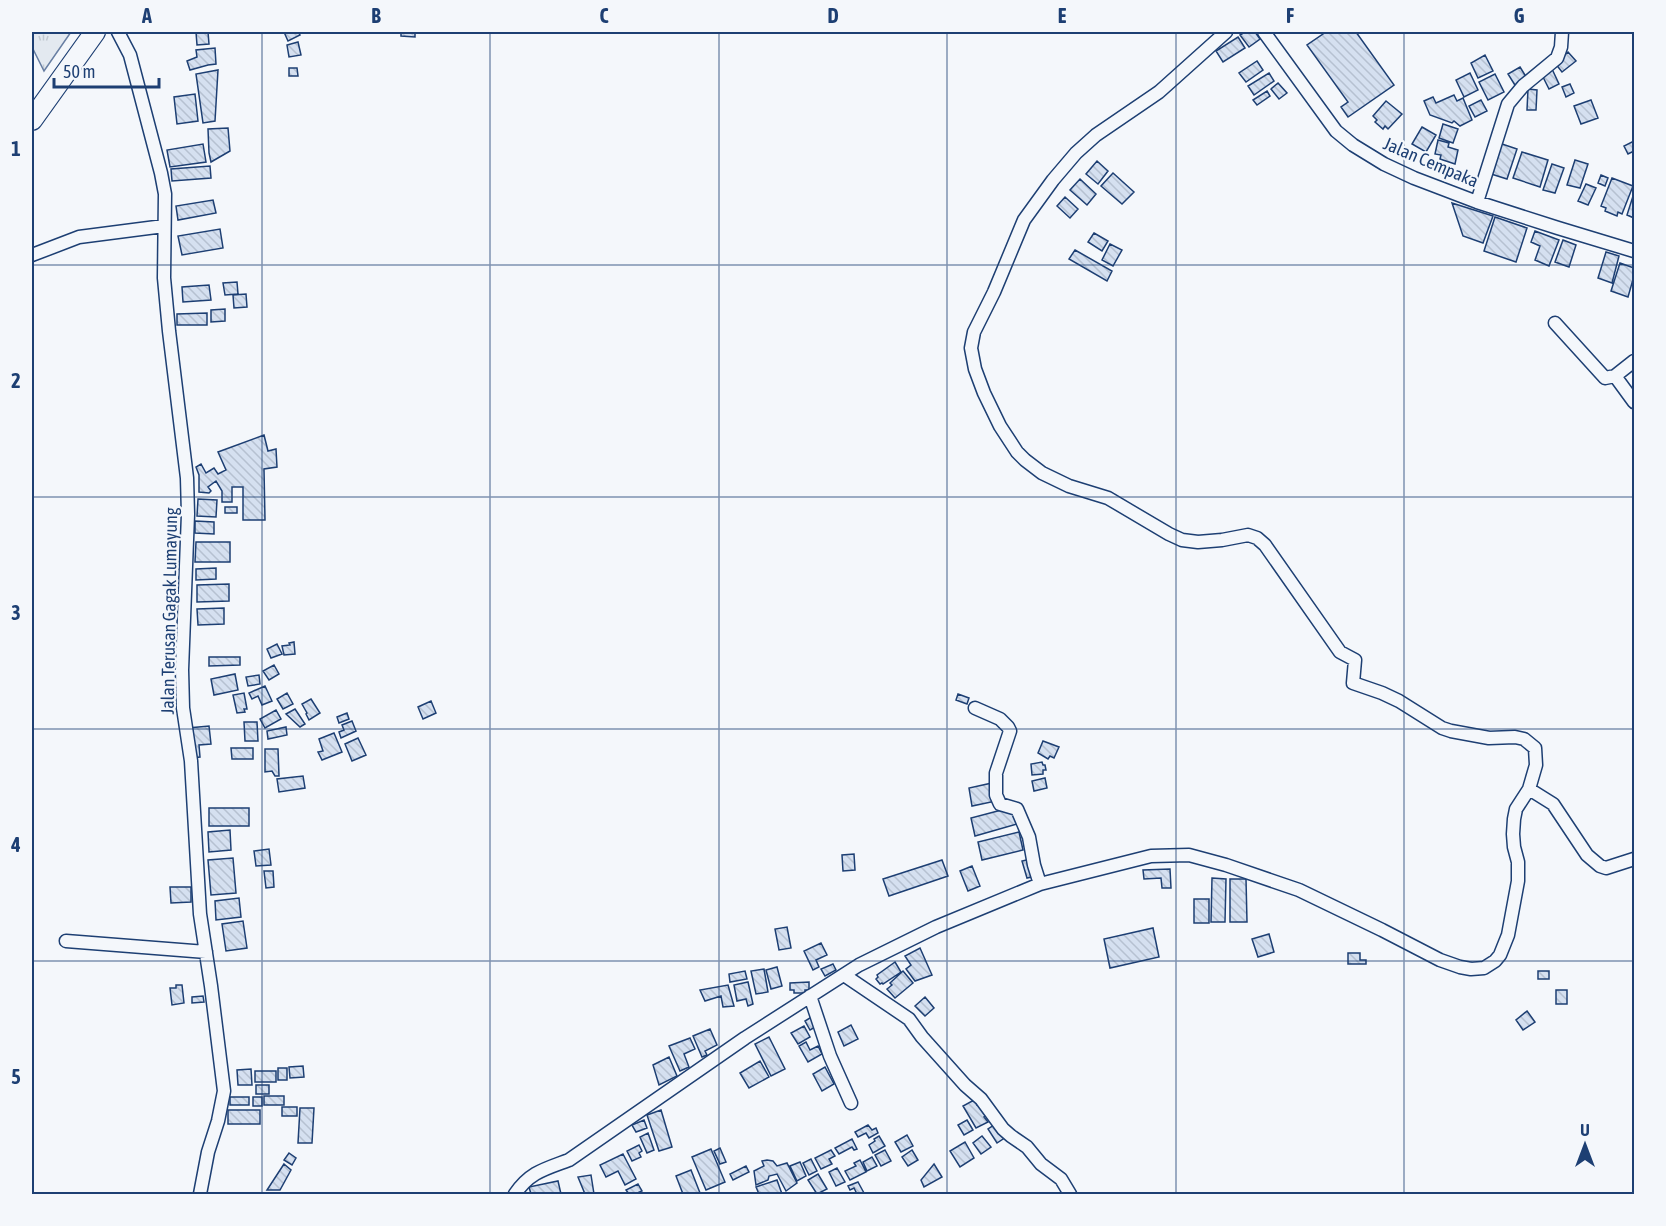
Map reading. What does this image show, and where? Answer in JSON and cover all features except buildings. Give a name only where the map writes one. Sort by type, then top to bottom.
[{"type":"main road","points":[[34,112],[95,32]]},
{"type":"street","name":"Jalan Terusan Gagak Lumayung","points":[[118,32],[130,56],[165,194],[164,278],[187,478],[183,708],[190,761],[198,886],[224,1091],[219,1121],[208,1152],[200,1194]]},
{"type":"street","points":[[515,1194],[525,1181],[537,1172],[569,1160],[745,1038],[859,965],[936,927],[1040,884],[1151,856],[1189,855],[1299,890],[1460,968],[1479,969],[1495,961],[1500,955],[1509,934],[1518,881],[1518,862],[1513,834],[1514,819],[1516,809],[1530,789],[1536,765],[1535,748],[1524,739],[1515,737],[1489,738],[1451,731],[1399,701],[1355,684],[1353,681],[1355,661],[1340,652],[1265,545],[1257,538],[1248,535],[1198,542],[1182,540],[1108,498],[1069,486],[1033,467],[1017,452],[1000,426],[984,393],[972,357],[974,332],[994,292],[1024,220],[1053,180],[1076,153],[1096,135],[1159,92],[1226,32]]},
{"type":"street","name":"Jalan Cempaka","points":[[1264,32],[1336,131],[1353,145],[1384,164],[1477,202],[1635,251]]},
{"type":"street","points":[[1477,202],[1508,104],[1523,86],[1557,58],[1561,47],[1562,32]]},
{"type":"street","points":[[32,255],[79,237],[164,226]]},
{"type":"street","points":[[1555,323],[1605,378],[1615,376],[1635,361]]},
{"type":"street","points":[[1615,376],[1635,402]]},
{"type":"street","points":[[975,708],[1000,719],[1010,730],[996,772],[997,800],[1000,804],[1017,808],[1029,837],[1040,884]]},
{"type":"street","points":[[1530,789],[1554,804],[1587,855],[1600,866],[1607,868],[1635,859]]},
{"type":"street","points":[[66,941],[206,952]]},
{"type":"street","points":[[844,975],[909,1019],[965,1085],[981,1099],[1003,1129],[1027,1147],[1041,1164],[1061,1179],[1070,1194]]},
{"type":"street","points":[[810,996],[830,1056],[851,1103]]},
{"type":"green space","points":[[32,32],[71,32],[44,71],[32,47]]}]
